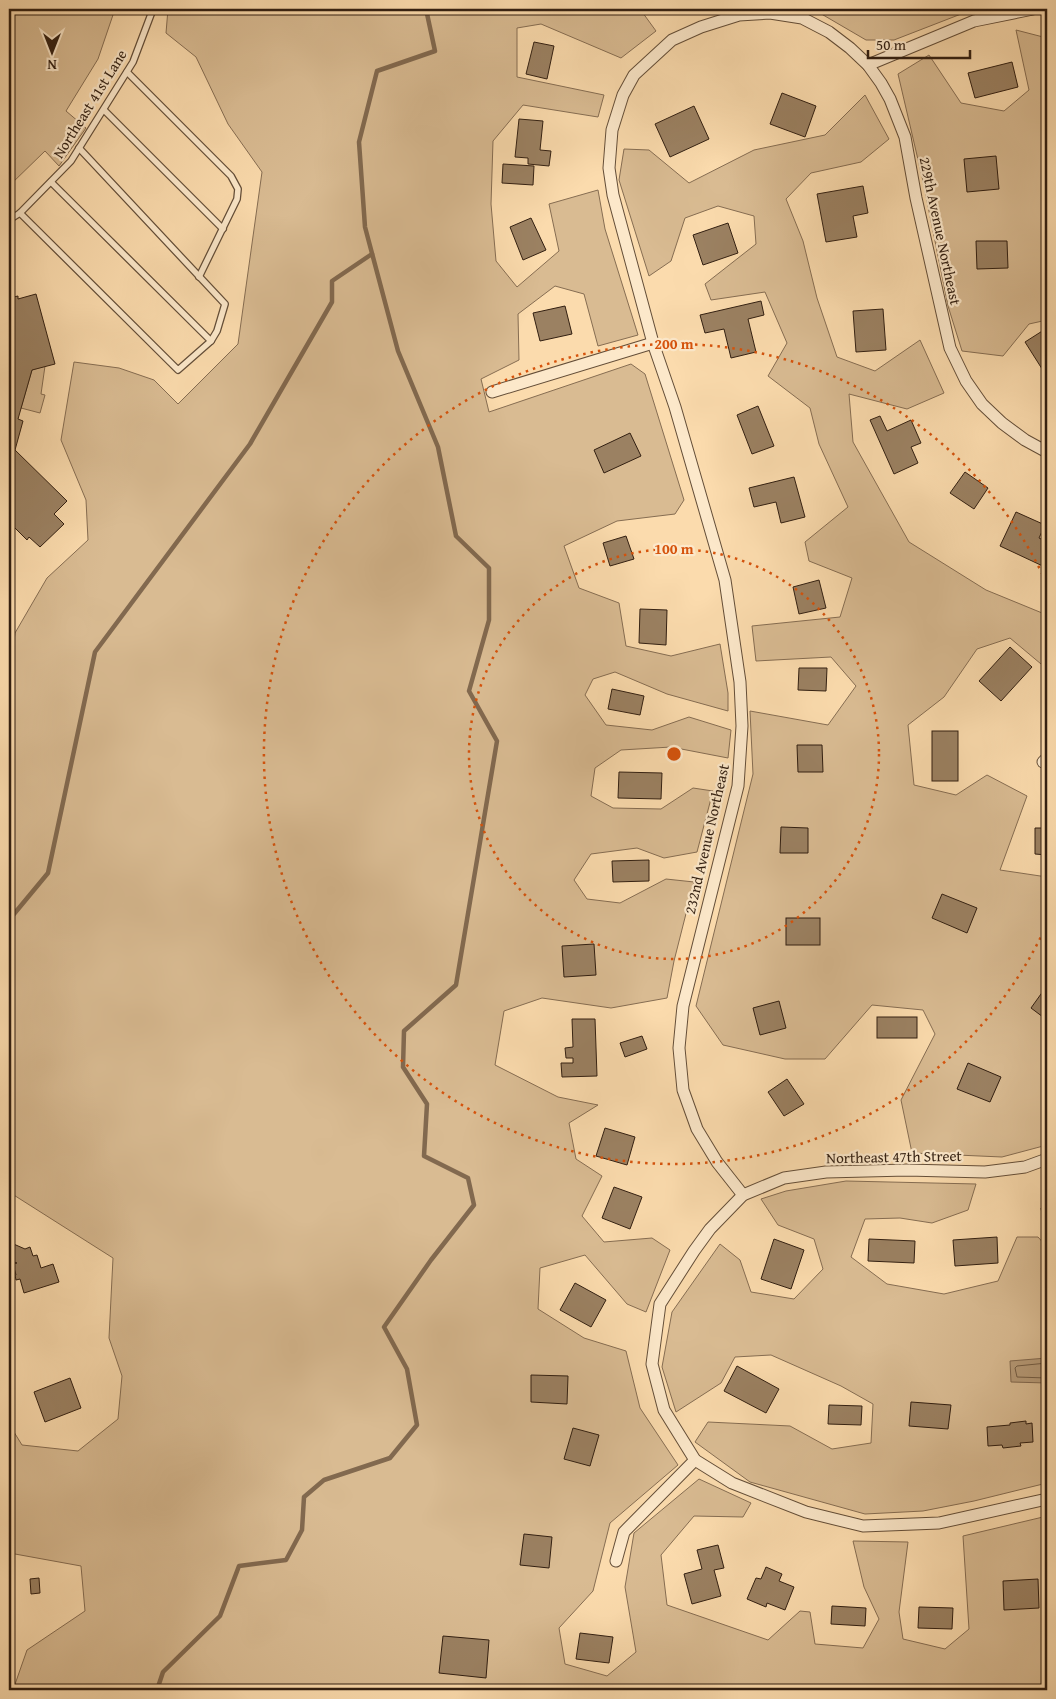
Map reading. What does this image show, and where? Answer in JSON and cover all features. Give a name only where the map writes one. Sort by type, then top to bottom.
[{"type":"street","points":[[868,65],[974,21],[1033,9]]},
{"type":"street","name":"232nd Avenue Northeast","points":[[743,1195],[717,1162],[696,1129],[682,1090],[679,1048],[683,1006],[738,786],[743,736],[740,682],[725,580],[676,407],[653,342],[612,195],[609,168],[612,130],[623,95],[634,75],[672,40],[701,27],[739,15],[770,13],[802,18]]},
{"type":"street","name":"229th Avenue Northeast","points":[[802,18],[829,32],[850,48],[868,65],[882,83],[905,137],[916,198],[950,348],[966,381],[982,404],[1002,423],[1025,440],[1047,452]]},
{"type":"street","points":[[492,392],[653,342]]},
{"type":"street","name":"Northeast 47th Street","points":[[743,1195],[784,1178],[826,1172],[907,1170],[985,1172],[1025,1166],[1047,1159]]},
{"type":"street","points":[[743,1195],[710,1229],[660,1304],[652,1364],[664,1410],[695,1460],[732,1483],[806,1512],[863,1526],[939,1523],[1047,1499]]},
{"type":"street","points":[[616,1561],[624,1532],[695,1460]]},
{"type":"lane","name":"Northeast 41st Lane","points":[[9,220],[20,212],[68,165],[133,62],[152,9]]},
{"type":"lane","points":[[127,72],[236,183],[238,195],[199,277]]},
{"type":"lane","points":[[104,110],[223,229]]},
{"type":"lane","points":[[20,212],[178,370],[211,341],[217,331],[225,304],[79,148]]},
{"type":"lane","points":[[51,182],[211,341]]},
{"type":"shaded area","points":[[9,9],[115,9],[98,59],[66,111],[86,128],[59,166],[45,151],[9,186]]},
{"type":"shaded area","points":[[168,9],[640,9],[656,31],[621,58],[541,24],[517,28],[517,77],[604,95],[598,117],[523,105],[493,141],[491,204],[496,261],[517,287],[559,251],[549,204],[598,190],[605,229],[638,335],[598,346],[584,294],[555,286],[518,314],[519,360],[481,379],[489,412],[631,364],[645,374],[684,500],[675,514],[617,521],[564,546],[579,588],[619,603],[626,646],[671,656],[720,644],[728,693],[728,711],[667,694],[615,672],[593,679],[585,695],[606,725],[652,730],[689,717],[731,730],[728,758],[671,747],[621,750],[595,768],[591,796],[613,808],[661,809],[693,788],[713,791],[697,852],[664,858],[637,848],[591,854],[574,880],[587,899],[620,903],[666,879],[694,882],[674,961],[667,998],[611,1008],[542,998],[504,1011],[495,1065],[558,1097],[598,1105],[569,1123],[576,1159],[602,1176],[582,1216],[604,1242],[652,1238],[670,1250],[646,1312],[627,1304],[585,1255],[540,1268],[538,1309],[584,1338],[626,1351],[640,1408],[678,1465],[610,1523],[593,1591],[559,1628],[565,1664],[607,1676],[636,1652],[625,1587],[634,1533],[699,1479],[751,1503],[743,1517],[694,1516],[661,1555],[667,1605],[768,1640],[800,1611],[810,1612],[815,1644],[863,1648],[879,1619],[864,1587],[853,1541],[908,1542],[899,1612],[903,1639],[945,1649],[969,1629],[963,1536],[1043,1517],[1047,1530],[1047,1690],[13,1690],[27,1650],[85,1611],[81,1566],[15,1554],[9,1556],[9,1424],[22,1445],[78,1451],[118,1419],[122,1376],[109,1338],[113,1258],[9,1192],[9,681],[15,633],[47,578],[88,540],[86,500],[61,440],[74,362],[119,368],[154,380],[178,404],[238,344],[262,172],[228,124],[196,57],[166,33]]},
{"type":"shaded area","points":[[809,9],[974,9],[894,40],[866,40],[818,12]]},
{"type":"shaded area","points":[[1016,30],[1047,38],[1047,320],[1029,324],[1003,356],[962,351],[948,306],[923,181],[898,74],[929,55],[961,103],[1004,111],[1029,90]]},
{"type":"shaded area","points":[[865,95],[889,139],[861,162],[811,173],[786,199],[803,241],[817,298],[837,357],[875,371],[920,340],[944,393],[907,409],[849,394],[853,442],[909,542],[986,590],[1047,615],[1047,669],[1010,638],[977,649],[944,697],[908,725],[914,785],[956,795],[987,775],[1027,796],[1000,870],[1047,877],[1047,1145],[1002,1157],[912,1153],[901,1100],[935,1034],[923,1010],[872,1005],[825,1059],[785,1059],[723,1045],[696,1006],[753,774],[750,711],[828,725],[856,686],[831,657],[756,661],[752,626],[840,617],[852,578],[809,561],[805,542],[848,507],[819,444],[810,408],[768,376],[787,343],[765,292],[711,300],[705,284],[756,244],[754,216],[718,206],[685,218],[671,261],[649,276],[619,180],[624,149],[649,150],[689,183],[754,150],[825,135]]},
{"type":"shaded area","points":[[45,366],[41,394],[45,395],[40,413],[21,408],[32,370]]},
{"type":"shaded area","points":[[846,1181],[976,1184],[968,1210],[932,1223],[900,1218],[865,1219],[851,1257],[887,1284],[944,1294],[998,1281],[1017,1237],[1038,1237],[1047,1247],[1047,1483],[923,1511],[865,1514],[750,1482],[695,1442],[708,1422],[790,1426],[832,1449],[871,1443],[873,1404],[841,1386],[771,1355],[735,1357],[721,1383],[676,1412],[662,1367],[672,1312],[720,1244],[740,1260],[751,1292],[794,1299],[823,1269],[814,1239],[778,1225],[761,1199],[786,1191]]},
{"type":"water","points":[[1047,1358],[1047,1383],[1011,1382],[1010,1361]]},
{"type":"building","points":[[534,42],[554,46],[547,79],[526,74]]},
{"type":"building","points":[[1012,62],[1018,87],[975,98],[968,73]]},
{"type":"building","points":[[782,93],[816,106],[805,137],[770,124]]},
{"type":"building","points":[[694,106],[709,139],[670,157],[655,124]]},
{"type":"building","points":[[519,119],[543,121],[540,150],[551,151],[549,166],[528,164],[528,158],[515,157]]},
{"type":"building","points":[[996,156],[999,189],[967,192],[964,159]]},
{"type":"building","points":[[503,164],[534,166],[533,185],[502,183]]},
{"type":"building","points":[[863,186],[868,213],[853,216],[857,237],[826,242],[817,194]]},
{"type":"building","points":[[531,218],[546,250],[523,260],[510,227]]},
{"type":"building","points":[[728,223],[738,253],[703,265],[693,235]]},
{"type":"building","points":[[976,241],[1007,241],[1008,268],[977,269]]},
{"type":"building","points":[[36,294],[55,364],[32,370],[18,419],[23,421],[15,450],[67,501],[54,514],[64,524],[40,547],[29,537],[27,540],[9,522],[9,298],[18,296],[18,299]]},
{"type":"building","points":[[761,301],[764,315],[748,319],[756,352],[731,358],[724,329],[705,333],[700,315]]},
{"type":"building","points":[[565,306],[572,334],[540,341],[533,313]]},
{"type":"building","points":[[883,309],[886,350],[856,352],[853,311]]},
{"type":"building","points":[[1047,328],[1047,370],[1044,372],[1025,342]]},
{"type":"building","points":[[758,406],[774,446],[752,454],[737,415]]},
{"type":"building","points":[[880,416],[887,431],[911,420],[921,443],[911,447],[918,463],[894,474],[870,420]]},
{"type":"building","points":[[630,433],[641,456],[604,473],[594,450]]},
{"type":"building","points":[[965,472],[988,488],[974,509],[950,493]]},
{"type":"building","points":[[794,477],[805,517],[781,523],[776,502],[754,507],[749,488]]},
{"type":"building","points":[[1016,512],[1045,525],[1039,538],[1047,542],[1047,568],[1000,546]]},
{"type":"building","points":[[626,536],[634,559],[610,566],[603,543]]},
{"type":"building","points":[[819,580],[826,608],[799,614],[793,587]]},
{"type":"building","points":[[640,609],[667,610],[666,645],[639,643]]},
{"type":"building","points":[[1010,647],[1032,667],[1001,701],[979,681]]},
{"type":"building","points":[[799,668],[827,668],[826,691],[798,690]]},
{"type":"building","points":[[612,689],[644,696],[640,715],[608,709]]},
{"type":"building","points":[[932,731],[958,731],[958,781],[932,781]]},
{"type":"building","points":[[797,745],[822,745],[823,772],[798,772]]},
{"type":"building","points":[[619,772],[662,773],[661,799],[618,798]]},
{"type":"building","points":[[781,827],[808,828],[808,853],[780,853]]},
{"type":"building","points":[[1035,828],[1047,828],[1047,855],[1035,854]]},
{"type":"building","points":[[649,860],[649,881],[613,882],[612,861]]},
{"type":"building","points":[[942,894],[977,908],[967,933],[932,918]]},
{"type":"building","points":[[786,918],[820,918],[820,945],[786,945]]},
{"type":"building","points":[[594,944],[596,975],[564,977],[562,946]]},
{"type":"building","points":[[1047,988],[1047,1020],[1031,1008]]},
{"type":"building","points":[[779,1001],[786,1028],[760,1035],[753,1008]]},
{"type":"building","points":[[877,1017],[917,1017],[917,1038],[877,1038]]},
{"type":"building","points":[[572,1019],[595,1019],[597,1076],[562,1077],[561,1063],[573,1063],[573,1058],[566,1058],[565,1048],[573,1047]]},
{"type":"building","points":[[642,1036],[647,1049],[625,1057],[620,1043]]},
{"type":"building","points":[[968,1063],[1001,1077],[990,1102],[957,1089]]},
{"type":"building","points":[[787,1079],[804,1104],[784,1116],[768,1092]]},
{"type":"building","points":[[605,1128],[635,1137],[627,1165],[596,1156]]},
{"type":"building","points":[[614,1187],[642,1197],[630,1229],[602,1218]]},
{"type":"building","points":[[1047,1207],[1047,1244],[1041,1208]]},
{"type":"building","points":[[997,1237],[998,1263],[955,1266],[953,1240]]},
{"type":"building","points":[[774,1239],[804,1250],[791,1289],[761,1279]]},
{"type":"building","points":[[869,1239],[915,1241],[914,1263],[868,1261]]},
{"type":"building","points":[[9,1242],[25,1249],[30,1247],[33,1256],[37,1255],[41,1268],[53,1264],[59,1282],[24,1293],[20,1279],[16,1280],[13,1264],[17,1263],[9,1260]]},
{"type":"building","points":[[575,1283],[606,1300],[591,1327],[560,1310]]},
{"type":"building","points":[[737,1366],[779,1389],[766,1413],[724,1391]]},
{"type":"building","points":[[531,1375],[568,1376],[567,1404],[531,1402]]},
{"type":"building","points":[[70,1378],[81,1408],[45,1422],[34,1392]]},
{"type":"building","points":[[911,1402],[951,1405],[948,1429],[909,1426]]},
{"type":"building","points":[[829,1405],[862,1406],[861,1425],[828,1424]]},
{"type":"building","points":[[1026,1421],[1026,1424],[1032,1423],[1033,1442],[1020,1443],[1021,1446],[1003,1448],[1002,1445],[988,1446],[987,1427],[1010,1425],[1010,1423]]},
{"type":"building","points":[[573,1428],[599,1435],[590,1466],[564,1459]]},
{"type":"building","points":[[524,1534],[552,1537],[549,1568],[520,1565]]},
{"type":"building","points":[[718,1545],[724,1568],[714,1570],[721,1596],[692,1604],[684,1574],[702,1569],[697,1550]]},
{"type":"building","points":[[766,1567],[782,1574],[779,1581],[794,1587],[785,1610],[767,1603],[766,1607],[747,1599],[756,1578],[761,1579]]},
{"type":"building","points":[[39,1578],[40,1593],[31,1594],[30,1579]]},
{"type":"building","points":[[1038,1579],[1039,1608],[1004,1610],[1003,1581]]},
{"type":"building","points":[[832,1606],[866,1608],[865,1626],[831,1624]]},
{"type":"building","points":[[919,1607],[953,1608],[952,1629],[918,1628]]},
{"type":"building","points":[[580,1633],[613,1637],[609,1663],[576,1659]]},
{"type":"building","points":[[443,1636],[489,1640],[486,1678],[439,1673]]},
{"type":"waterway","points":[[157,1690],[163,1672],[220,1616],[239,1566],[286,1560],[302,1530],[304,1497],[324,1480],[390,1458],[417,1425],[407,1369],[384,1327],[431,1260],[474,1205],[468,1178],[424,1156],[427,1104],[403,1067],[404,1031],[456,985],[497,741],[469,691],[489,620],[489,568],[456,536],[438,447],[398,351],[365,227],[359,142],[377,71],[435,51],[426,9]]},
{"type":"waterway","points":[[9,920],[48,873],[95,652],[250,444],[332,302],[332,281],[372,254]]}]
